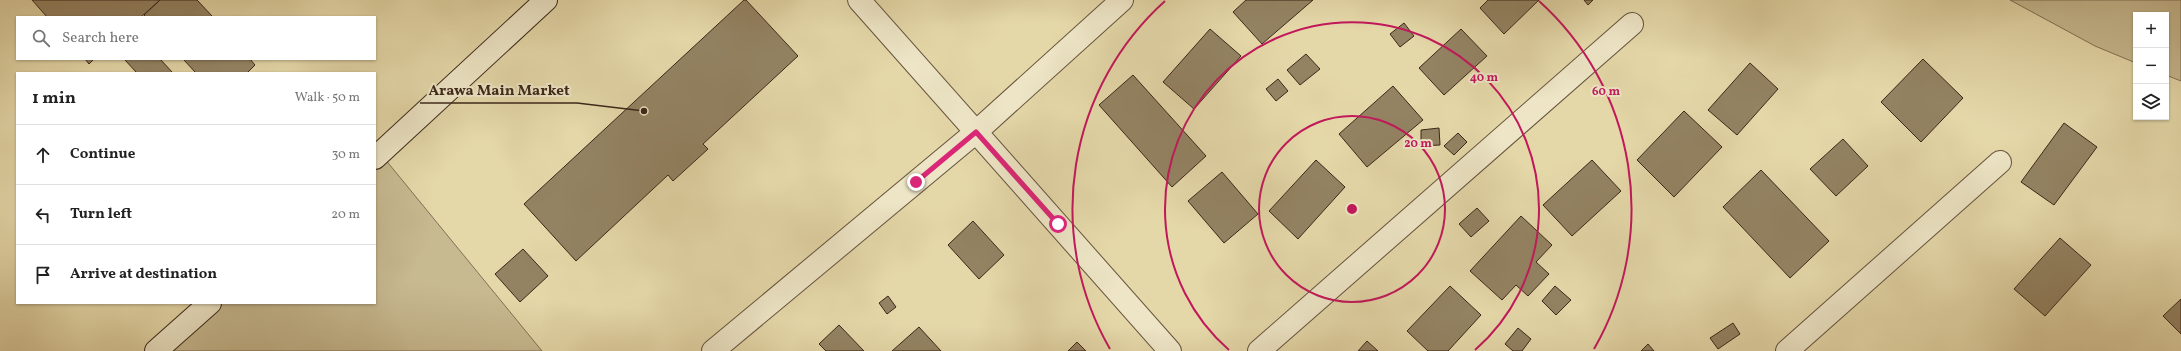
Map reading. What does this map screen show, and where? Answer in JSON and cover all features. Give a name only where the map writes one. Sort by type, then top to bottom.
[{"type":"street","points":[[376,157],[546,0]]},
{"type":"street","points":[[859,0],[1170,351]]},
{"type":"street","points":[[712,351],[976,132],[1122,0]]},
{"type":"street","points":[[1259,351],[1632,24]]},
{"type":"street","points":[[1787,351],[2000,162]]},
{"type":"street","points":[[156,351],[209,304]]},
{"type":"shaded area","points":[[2010,0],[2181,0],[2181,81],[2169,76],[2169,12],[2133,12],[2133,62],[2095,46]]},
{"type":"shaded area","points":[[380,153],[542,351],[156,351],[209,304],[376,304],[376,157]]},
{"type":"building","points":[[32,0],[160,0],[142,16],[46,16]]},
{"type":"building","points":[[160,0],[197,0],[212,16],[145,16],[144,15]]},
{"type":"building","points":[[744,0],[746,0],[798,56],[703,144],[708,149],[673,181],[668,175],[576,261],[524,204]]},
{"type":"building","points":[[1246,0],[1313,0],[1262,44],[1233,12]]},
{"type":"building","points":[[1488,0],[1539,0],[1504,34],[1480,8]]},
{"type":"building","points":[[1584,0],[1593,0],[1588,5]]},
{"type":"building","points":[[1404,23],[1414,36],[1400,47],[1390,34]]},
{"type":"building","points":[[1210,29],[1241,56],[1194,109],[1163,82]]},
{"type":"building","points":[[1461,29],[1487,56],[1444,95],[1419,68]]},
{"type":"building","points":[[1306,54],[1320,69],[1300,85],[1287,70]]},
{"type":"building","points":[[1923,59],[1963,98],[1921,142],[1881,102]]},
{"type":"building","points":[[86,60],[93,60],[89,64]]},
{"type":"building","points":[[125,60],[161,60],[172,72],[136,72]]},
{"type":"building","points":[[184,60],[251,60],[255,65],[248,72],[195,72]]},
{"type":"building","points":[[1750,63],[1778,89],[1737,135],[1708,110]]},
{"type":"building","points":[[1133,75],[1206,156],[1172,187],[1099,105]]},
{"type":"building","points":[[1278,79],[1288,91],[1276,101],[1266,89]]},
{"type":"building","points":[[1393,86],[1423,120],[1367,167],[1339,134]]},
{"type":"building","points":[[1684,111],[1722,147],[1674,197],[1637,160]]},
{"type":"building","points":[[2064,123],[2097,147],[2054,205],[2021,182]]},
{"type":"building","points":[[1439,128],[1440,145],[1421,146],[1421,130]]},
{"type":"building","points":[[1458,133],[1467,142],[1454,155],[1444,146]]},
{"type":"building","points":[[1843,139],[1868,166],[1836,196],[1810,169]]},
{"type":"building","points":[[1316,160],[1345,187],[1298,239],[1269,211]]},
{"type":"building","points":[[1592,160],[1621,191],[1572,236],[1543,205]]},
{"type":"building","points":[[1761,170],[1829,241],[1790,278],[1723,207]]},
{"type":"building","points":[[1222,172],[1258,214],[1224,243],[1188,201]]},
{"type":"building","points":[[1477,208],[1489,221],[1471,237],[1459,224]]},
{"type":"building","points":[[1521,216],[1552,245],[1536,262],[1549,274],[1528,296],[1516,285],[1502,300],[1470,271]]},
{"type":"building","points":[[973,221],[1004,255],[979,279],[948,245]]},
{"type":"building","points":[[2060,238],[2091,265],[2045,316],[2014,289]]},
{"type":"building","points":[[523,249],[548,276],[520,302],[495,274]]},
{"type":"building","points":[[1450,286],[1481,315],[1448,351],[1428,351],[1407,331]]},
{"type":"building","points":[[1555,286],[1571,300],[1556,315],[1542,301]]},
{"type":"building","points":[[888,296],[896,307],[887,314],[879,303]]},
{"type":"building","points":[[2181,299],[2181,334],[2163,316]]},
{"type":"building","points":[[1733,323],[1740,334],[1718,349],[1710,338]]},
{"type":"building","points":[[839,325],[864,351],[826,351],[819,344]]},
{"type":"building","points":[[919,327],[941,351],[892,351]]},
{"type":"building","points":[[1518,328],[1531,339],[1522,351],[1513,351],[1505,344]]},
{"type":"building","points":[[1367,341],[1378,351],[1358,351]]},
{"type":"building","points":[[1077,342],[1086,351],[1068,351]]},
{"type":"building","points":[[1648,344],[1654,351],[1641,351]]},
{"type":"place","name":"Arawa Main Market","points":[[644,111]]},
{"type":"route","points":[[916,182],[976,132],[1058,224]]}]
